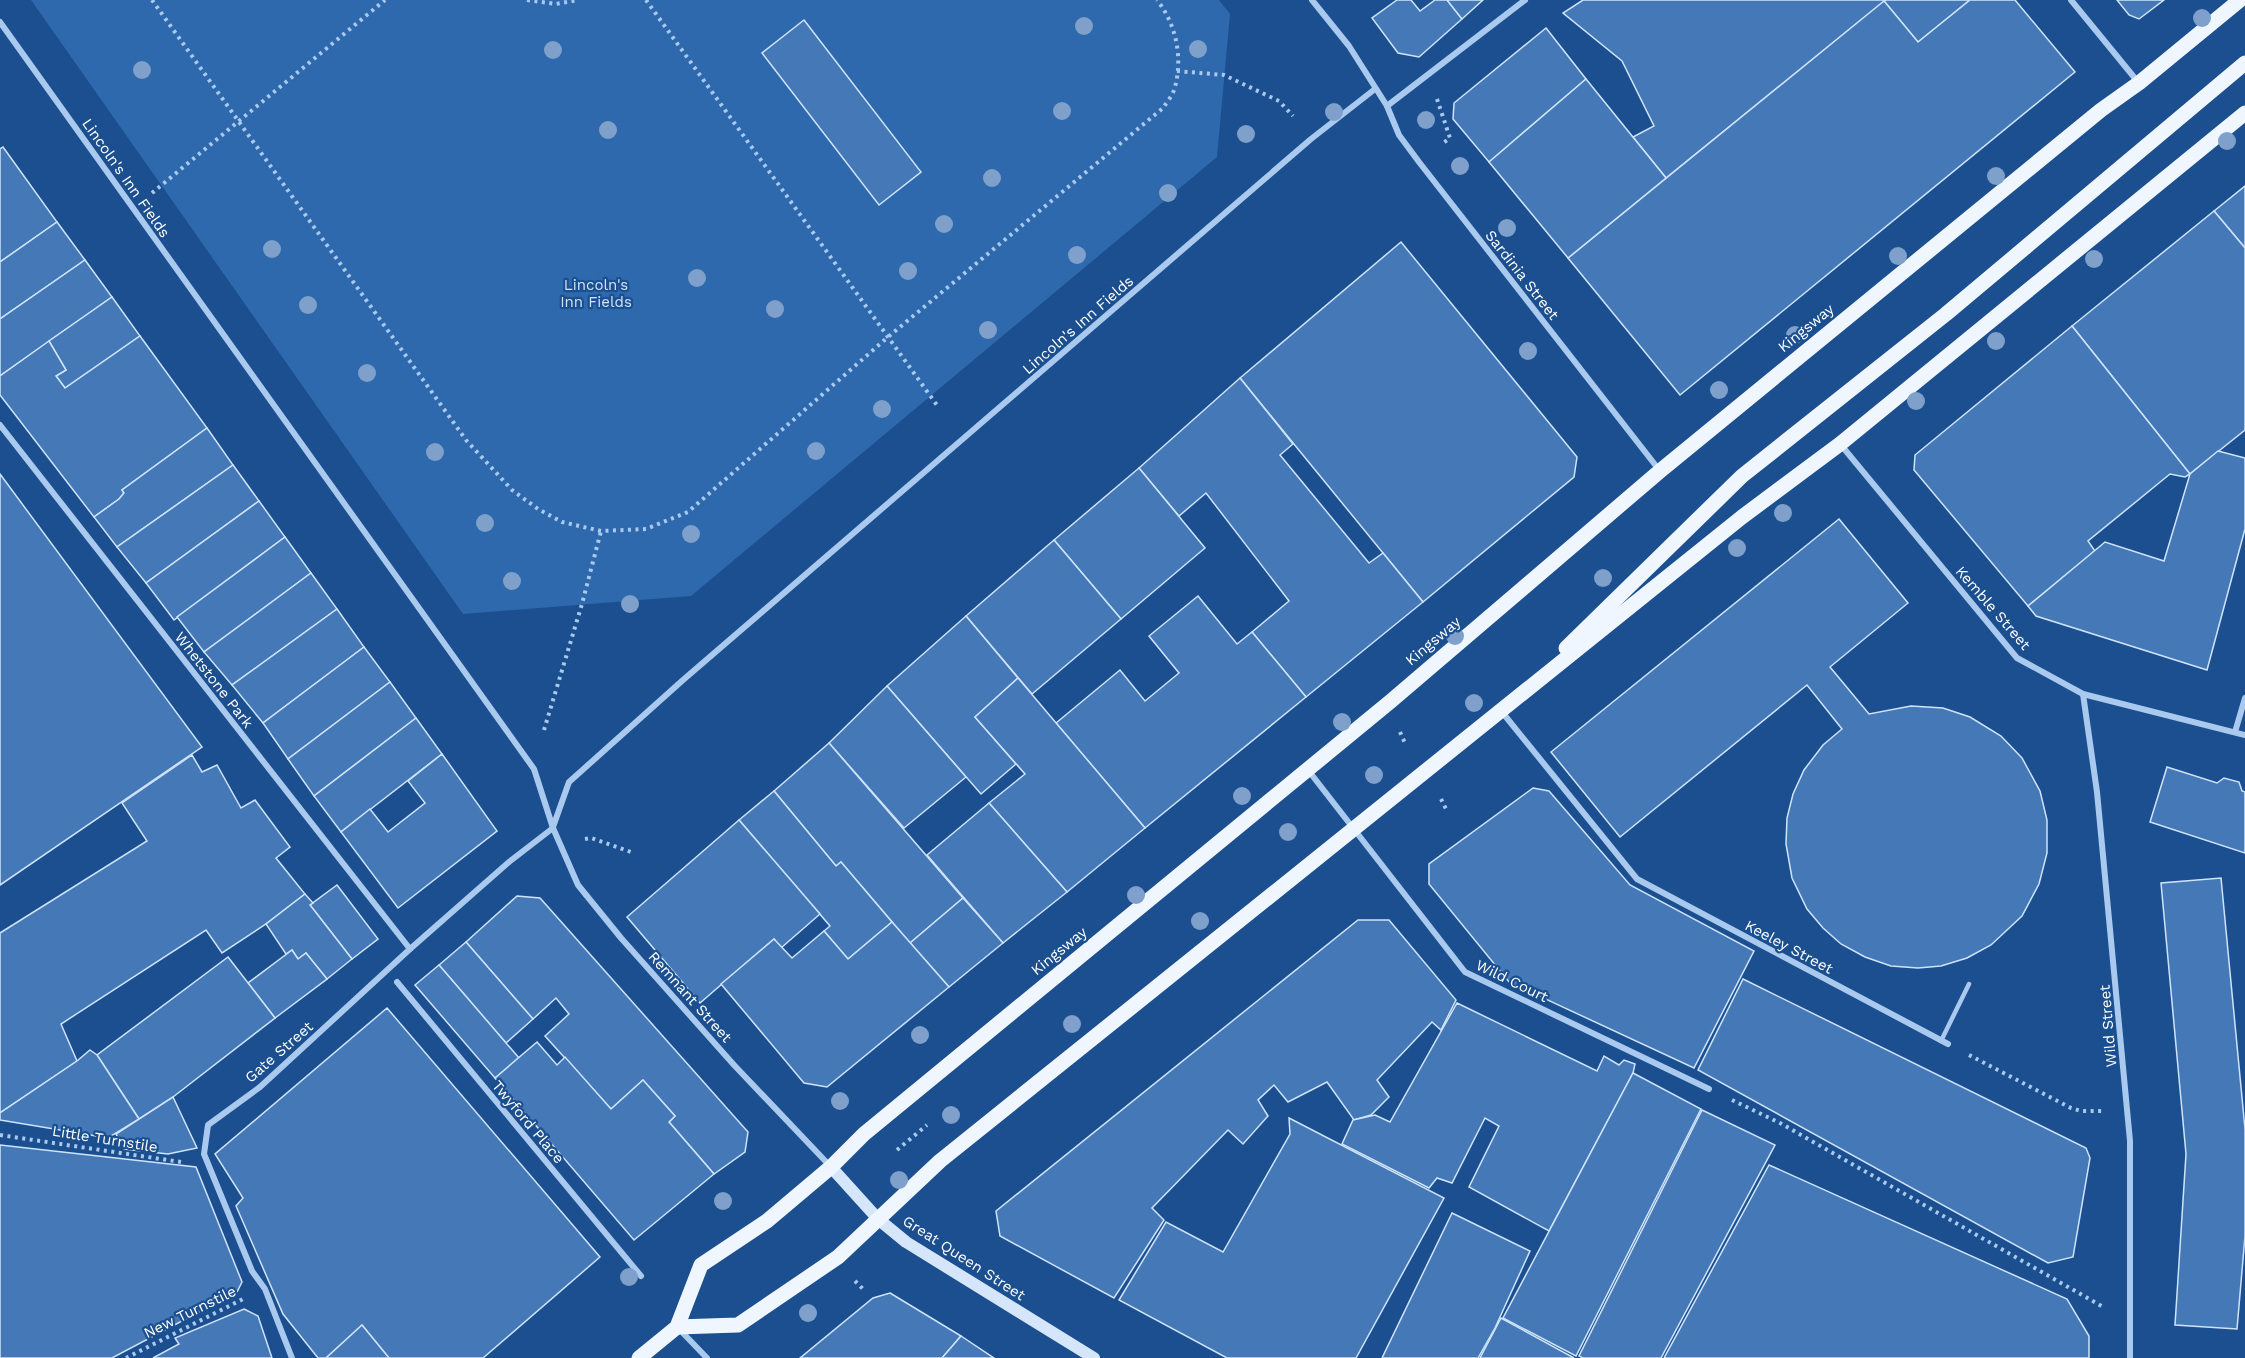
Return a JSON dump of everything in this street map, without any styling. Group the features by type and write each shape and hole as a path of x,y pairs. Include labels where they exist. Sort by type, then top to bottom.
{"main road":[{"name":"Kingsway","path":"639,1358 677,1327 701,1265 767,1221 831,1167 871,1129 1307,770 1660,471 2101,110 2139,83 2240,0"},
{"path":"1502,711 1742,476 1946,314 2245,63"},
{"path":"677,1327 738,1325 838,1257 940,1161 1742,517 1840,444 2245,113"},
{"name":"Great Queen Street","path":"831,1167 878,1220 906,1242 1094,1358"}],"street":[{"path":"1312,0 1348,46 1375,89"},
{"path":"1387,106 1525,0"},
{"path":"2071,0 2139,83"},
{"name":"Lincoln's Inn Fields","path":"0,22 534,769 553,828"},
{"name":"Sardinia Street","path":"1375,89 1387,106 1399,135 1419,162 1660,471"},
{"name":"Lincoln's Inn Fields","path":"553,828 569,782 683,680 1311,140 1375,89"},
{"name":"Whetstone Park","path":"0,425 410,950"},
{"name":"Kemble Street","path":"1840,444 2017,658 2083,694 2245,735"},
{"name":"Wild Street","path":"2083,694 2097,792 2128,1110 2130,1358"},
{"path":"2235,732 2245,698"},
{"name":"Keeley Street","path":"1502,711 1637,879 1944,1042"},
{"name":"Wild Court","path":"1307,770 1464,972 1710,1089"},
{"name":"Gate Street","path":"204,1154 208,1125 260,1087 410,950 522,851 553,828"},
{"name":"Remnant Street","path":"553,828 578,885 621,938 734,1065 831,1167"},
{"name":"Twyford Place","path":"397,982 641,1276"},
{"path":"204,1154 252,1271 265,1289 292,1358"},
{"path":"677,1327 707,1358"}],"lane":[{"path":"1944,1042 1970,984"}],"path":[{"path":"152,0 465,440 512,490 538,509 562,522 601,531 646,529 688,512 888,337 1163,108 1175,89 1178,52 1173,28 1157,0"},
{"path":"151,193 385,0"},
{"path":"527,0 556,4 578,0"},
{"path":"646,0 939,408"},
{"path":"1178,71 1224,75 1279,101 1293,116"},
{"path":"1425,77 1439,102 1450,138 1443,143"},
{"path":"544,730 582,604 601,531"},
{"path":"1399,732 1405,742"},
{"path":"1441,799 1446,809"},
{"path":"585,839 591,838 634,854"},
{"path":"1944,1042 2071,1108 2091,1112 2128,1110"},
{"path":"1710,1089 1780,1123 2102,1306"},
{"name":"Little Turnstile","path":"0,1135 181,1162 204,1154"},
{"path":"893,1144 902,1155"},
{"path":"854,1280 865,1291"},
{"name":"New Turnstile","path":"126,1358 265,1289"}],"green space":[{"name":"Lincoln's Inn Fields","path":"31,0 1219,0 1230,14 1217,157 691,596 463,614"}],"building":[{"path":"1397,0 1411,0 1420,11 1435,0 1447,0 1462,19 1419,57 1398,53 1372,18"},
{"path":"1447,0 1483,0 1462,19"},
{"path":"1583,0 1886,0 1666,178 1633,137 1654,126 1622,61 1563,13"},
{"path":"1970,0 1918,42 1884,1"},
{"path":"1970,0 2015,0 2075,72 1680,395 1568,258 1884,1 1918,42"},
{"path":"2117,0 2164,0 2139,19 2129,15"},
{"path":"804,20 921,172 879,205 762,53"},
{"path":"1546,28 1586,79 1489,162 1453,119 1454,103"},
{"path":"1586,79 1666,178 1568,258 1489,162"},
{"path":"3,147 57,222 0,262 0,149"},
{"path":"2245,186 2245,248 2214,211"},
{"path":"2214,211 2245,248 2245,430 2190,474 2072,326"},
{"path":"57,222 85,260 0,319 0,262"},
{"path":"1401,242 1577,457 1574,477 1423,602 1240,378"},
{"path":"85,260 112,297 0,376 0,319"},
{"path":"112,297 140,336 65,388 56,376 66,370 49,341"},
{"path":"2072,326 2190,474 2185,477 2170,474 2088,541 2095,551 2028,606 1914,470 1915,455"},
{"path":"140,336 207,428 122,490 124,493 119,499 94,517 0,395 0,376 49,341 66,370 56,376 65,388"},
{"path":"1240,378 1293,444 1280,455 1369,563 1383,553 1423,602 1306,697 1252,632 1289,601 1206,493 1179,516 1139,468"},
{"path":"207,428 233,465 117,547 94,517 119,499 124,493 122,490"},
{"path":"2218,451 2245,458 2245,529 2207,670 2036,616 2028,606 2105,542 2164,561 2190,474"},
{"path":"233,465 259,501 146,583 117,547"},
{"path":"1139,468 1205,548 1121,619 1054,540"},
{"path":"0,474 202,747 0,885"},
{"path":"259,501 285,537 174,620 146,583"},
{"path":"1839,519 1908,603 1830,667 1869,714 1911,706 1943,708 1970,717 2001,736 2022,758 2040,791 2047,820 2047,853 2039,884 2022,916 1991,945 1967,958 1941,966 1918,968 1891,966 1865,957 1841,944 1807,909 1792,878 1786,844 1787,818 1793,794 1804,770 1823,745 1842,729 1807,685 1620,837 1551,752"},
{"path":"285,537 311,573 204,652 177,617"},
{"path":"1054,540 1121,619 1032,694 966,616"},
{"path":"311,573 337,609 232,685 204,652"},
{"path":"1198,596 1237,644 1252,632 1306,697 1145,828 1056,723 1120,670 1145,701 1179,673 1149,636"},
{"path":"337,609 364,647 263,723 232,685"},
{"path":"966,616 1018,678 975,717 1016,764 981,794 887,686"},
{"path":"364,647 390,682 288,759 263,723"},
{"path":"1018,678 1145,828 1067,892 989,803 1025,774 975,717"},
{"path":"390,682 416,718 314,796 288,759"},
{"path":"887,686 966,777 904,828 829,743"},
{"path":"416,718 442,754 341,832 314,796"},
{"path":"829,743 963,898 910,943 841,862 836,866 774,791"},
{"path":"442,754 497,831 398,908 341,832 370,809 388,832 425,803 408,781"},
{"path":"192,755 202,772 217,765 241,808 255,800 290,847 276,858 305,894 266,924 222,953 206,930 61,1024 77,1061 0,1113 0,933 147,841 122,803"},
{"path":"2167,767 2217,783 2224,778 2239,782 2242,791 2245,792 2245,853 2150,822"},
{"path":"1533,788 1549,791 1630,885 1754,951 1694,1068 1509,982 1429,884 1429,864"},
{"path":"774,791 836,866 841,862 892,922 848,959 824,931 830,926 739,820"},
{"path":"989,803 1067,892 1003,943 927,855"},
{"path":"739,820 820,914 781,948 774,939 700,1003 627,917"},
{"path":"2221,878 2245,1129 2245,1236 2237,1329 2175,1325 2186,1154 2161,883"},
{"path":"337,885 378,939 352,959 310,905"},
{"path":"305,894 313,903 310,905 352,959 327,979 306,953 298,959 292,950 286,954 266,924"},
{"path":"517,896 540,898 748,1132 745,1152 714,1174 669,1122 675,1116 643,1080 611,1109 545,1036 569,1014 556,998 533,1019 466,942"},
{"path":"963,898 1003,943 949,987 910,943"},
{"path":"1358,920 1389,920 1456,1000 1441,1030 1432,1022 1377,1080 1389,1097 1371,1115 1354,1120 1327,1082 1288,1102 1274,1085 1258,1100 1268,1116 1243,1144 1228,1130 1152,1208 1164,1220 1114,1298 1000,1236 996,1211"},
{"path":"892,922 949,987 827,1087 804,1083 721,984 774,939 792,958 824,931 848,959"},
{"path":"466,942 533,1019 506,1043 439,965"},
{"path":"292,950 298,959 306,953 327,979 275,1018 248,983"},
{"path":"228,957 275,1018 173,1097 139,1119 97,1055"},
{"path":"439,965 519,1058 495,1078 415,985"},
{"path":"1743,979 2086,1148 2090,1158 2073,1257 2048,1263 1698,1070"},
{"path":"1457,1003 1597,1071 1604,1056 1619,1065 1624,1060 1635,1064 1633,1073 1549,1231 1469,1187 1499,1126 1485,1118 1452,1183 1437,1178 1429,1188 1342,1144 1353,1120 1375,1115 1390,1122"},
{"path":"387,1008 600,1257 483,1358 389,1358 362,1325 326,1358 318,1358 283,1314 236,1206 243,1198 215,1154"},
{"path":"537,1042 557,1065 565,1057 611,1109 643,1080 675,1116 669,1122 714,1174 634,1240 495,1078"},
{"path":"90,1050 97,1055 139,1119 108,1138 0,1120 0,1113"},
{"path":"1633,1073 1701,1109 1576,1356 1503,1318"},
{"path":"173,1097 197,1148 168,1154 124,1149 116,1134"},
{"path":"1702,1110 1775,1145 1661,1358 1583,1358 1579,1356"},
{"path":"1289,1118 1444,1198 1356,1358 1227,1358 1119,1300 1166,1222 1223,1252 1290,1134"},
{"path":"0,1145 196,1167 242,1282 237,1292 112,1358 0,1358"},
{"path":"1769,1165 2067,1299 2089,1336 2089,1358 1664,1358"},
{"path":"1452,1213 1530,1251 1495,1328 1478,1358 1382,1358"},
{"path":"890,1293 961,1336 942,1358 800,1358 873,1298"},
{"path":"244,1309 258,1316 272,1358 153,1358 179,1344 175,1338"},
{"path":"1501,1318 1574,1358 1480,1358"},
{"path":"362,1325 389,1358 326,1358"},
{"path":"961,1336 994,1358 942,1358"}]}
